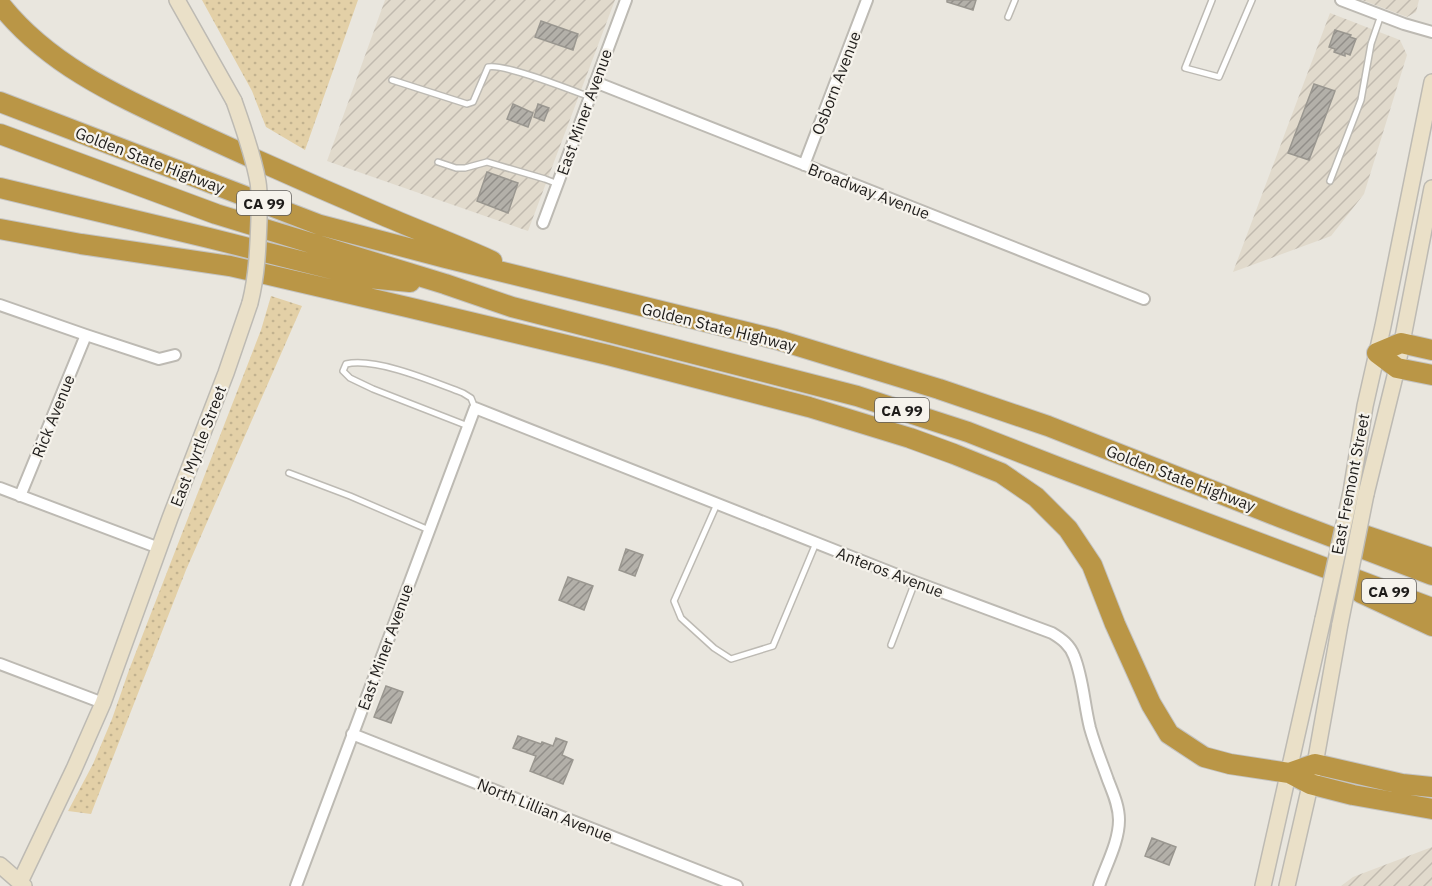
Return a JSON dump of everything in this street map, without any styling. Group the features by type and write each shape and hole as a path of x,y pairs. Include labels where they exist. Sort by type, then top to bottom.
{"highway":[{"path":"0,4 8,15 55,57 103,88 284,173 535,280"},
{"name":"Golden State Highway","path":"0,102 320,225 775,339 1048,426 1432,575"},
{"name":"Golden State Highway","path":"0,134 216,214 446,284 512,307 857,396 968,432 1063,470 1432,608"},
{"path":"0,188 368,278 446,284"},
{"path":"0,229 230,267 608,355 809,407 910,438 1001,473 1036,497 1068,529 1092,566 1151,704 1169,734 1204,757 1230,764 1289,773 1310,784 1353,795 1432,809"},
{"path":"1377,353 1401,343 1432,350"},
{"path":"1377,353 1397,368 1432,375"},
{"path":"1282,518 1321,520 1432,558"},
{"path":"1346,575 1361,593 1432,626"},
{"path":"1289,773 1315,764 1402,784 1432,787"}],"main road":[{"name":"East Myrtle Street","path":"21,885 102,703 226,373 256,280 258,183 250,149 234,101 177,0"},
{"name":"East Fremont Street","path":"1287,886 1315,764 1340,624 1359,493 1365,406 1432,82"},
{"name":"East Fremont Street","path":"1263,886 1323,619 1397,368 1432,188"},
{"path":"0,865 21,885"}],"street":[{"name":"East Miner Avenue","path":"543,223 626,0"},
{"name":"Osborn Avenue","path":"804,165 867,0"},
{"path":"1341,0 1432,32"},
{"name":"Broadway Avenue","path":"595,82 1144,299"},
{"path":"0,305 159,359 175,355"},
{"name":"Rick Avenue","path":"20,496 86,335"},
{"name":"East Miner Avenue","path":"296,886 475,408"},
{"name":"Anteros Avenue","path":"475,408 915,582 1052,633 1067,644 1077,664 1096,748 1116,801 1119,816 1116,838 1099,886"},
{"path":"0,488 159,548"},
{"path":"0,664 102,703"},
{"name":"North Lillian Avenue","path":"352,734 737,886"}],"lane":[{"path":"1008,17 1014,0"},
{"path":"1212,0 1185,68 1219,77 1252,0"},
{"path":"1330,180 1361,100 1371,44 1380,15"},
{"path":"392,80 467,104 473,102 488,67 494,65 590,97"},
{"path":"438,162 456,168 465,168 487,162 558,184"},
{"path":"468,426 373,389 350,378 343,371 346,364 356,362 392,368 463,393 471,399 475,408"},
{"path":"289,473 429,530"},
{"path":"717,504 674,601 681,618 714,648 731,658 773,646 816,543"},
{"path":"891,645 915,582"}],"shaded area":[{"path":"202,0 358,0 305,150 266,127 252,91"},
{"path":"385,0 615,0 528,231 327,161"},
{"path":"1362,0 1419,0 1416,12 1407,17"},
{"path":"1330,13 1400,40 1407,55 1364,194 1331,236 1233,272"},
{"path":"271,296 302,306 186,570 91,814 68,811 93,764 112,719 261,330"},
{"path":"1432,847 1432,886 1341,886 1353,877"}],"building":[{"path":"947,0 976,0 973,10 947,2"},
{"path":"541,21 578,34 573,50 535,37"},
{"path":"1335,30 1356,39 1350,55 1345,53 1345,56 1334,52 1335,49 1329,47"},
{"path":"1314,84 1335,91 1309,160 1288,153"},
{"path":"513,104 533,113 528,127 507,119"},
{"path":"538,104 549,108 544,121 534,117"},
{"path":"487,172 518,183 508,213 477,201"},
{"path":"626,549 643,555 635,576 619,570"},
{"path":"568,577 593,586 584,610 559,600"},
{"path":"386,686 403,692 391,723 374,717"},
{"path":"518,736 553,746 556,738 567,742 562,755 573,760 563,784 530,771 536,756 513,748"},
{"path":"1152,838 1176,847 1169,865 1145,856"}]}
